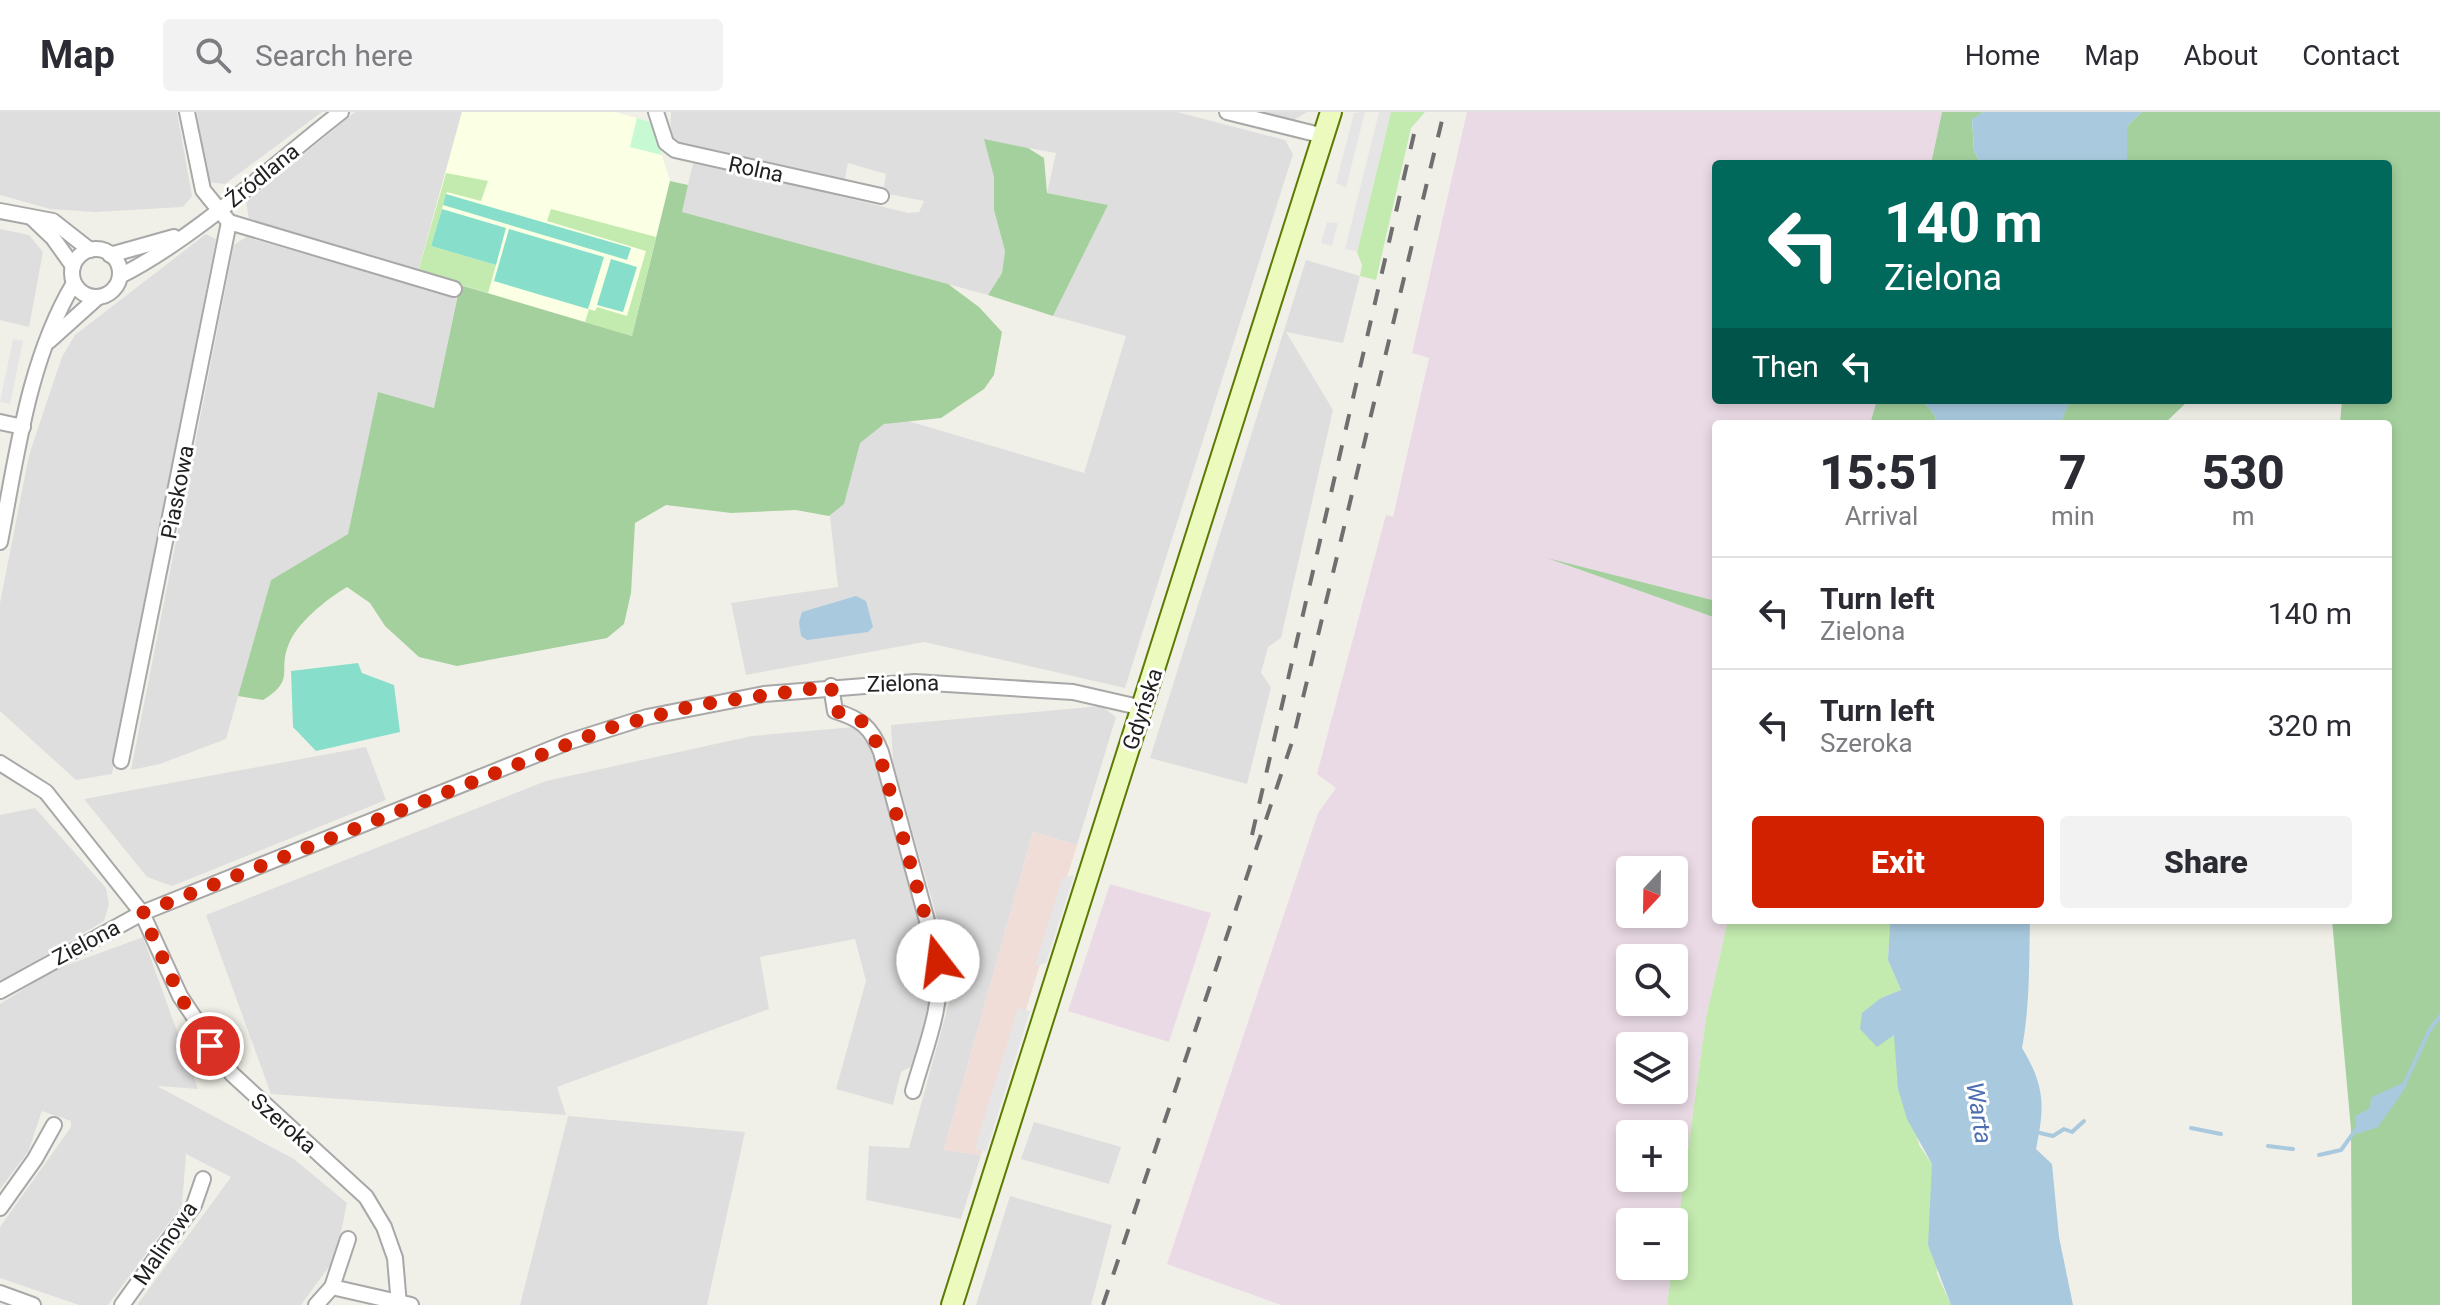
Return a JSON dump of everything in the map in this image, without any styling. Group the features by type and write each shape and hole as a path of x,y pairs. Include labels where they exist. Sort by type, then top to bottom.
{"main road":[{"name":"Gdyńska","path":"952,1305 1331,112"}],"street":[{"path":"187,112 203,190 229,222 454,289"},
{"name":"Źródlana","path":"120,276 218,210 341,112"},
{"name":"Rolna","path":"656,112 666,143 675,150 881,196"},
{"path":"1227,112 1324,136"},
{"path":"0,211 53,221 90,250 110,255 118,264 120,276 113,290 98,297 49,341"},
{"path":"0,542 36,371 49,341 54,319 74,283 73,266 53,238 32,218"},
{"name":"Piaskowa","path":"121,761 229,222"},
{"name":"Źródlana","path":"110,255 182,235"},
{"path":"73,266 90,250"},
{"path":"74,283 84,294 98,297"},
{"path":"0,422 23,427"},
{"name":"Zielona","path":"0,991 142,913 595,732 697,705 831,686 915,682 994,684 1102,696 1143,708"},
{"path":"831,686 835,711 858,718 867,725 881,752 938,961 942,985 939,1003 913,1091"},
{"name":"Szeroka","path":"0,763 46,792 142,913 180,996 232,1074 366,1197 384,1227 395,1258 403,1304"},
{"path":"0,1208 35,1159 54,1125"},
{"name":"Malinowa","path":"122,1305 194,1205 203,1179"},
{"path":"316,1305 332,1287 348,1239"},
{"path":"332,1287 403,1304"},
{"path":"0,1293 33,1305"}],"shaded area":[{"path":"0,112 177,112 192,196 183,207 95,212 50,209 0,195"},
{"path":"197,112 322,112 225,184 208,182"},
{"path":"355,112 462,112 418,272 312,243 313,238 249,219 246,202"},
{"path":"462,112 615,112 651,122 670,181 632,336 418,272"},
{"path":"671,112 1177,112 1285,140 1293,154 1125,688 924,642 746,675 731,603 838,587 829,508 854,405 1084,473 1126,336 1053,316 1108,205 1047,193 1056,153 985,140 994,177 994,210 1005,251 1002,273 988,295 681,212 694,160 908,213 919,212 924,201 883,193 886,174 848,163 844,184 670,144"},
{"path":"1247,112 1307,112 1291,122"},
{"path":"1365,112 1346,188 1336,183 1354,113"},
{"path":"1379,112 1391,112 1357,252 1345,249"},
{"path":"1467,112 1942,112 1932,160 1712,160 1712,404 1876,404 1871,420 1712,420 1712,600 1558,562 1712,617 1712,924 1727,924 1706,1018 1688,1152 1688,1120 1616,1120 1616,1192 1683,1192 1680,1208 1616,1208 1616,1280 1671,1280 1667,1305 1281,1305 1167,1264 1318,813 1336,788 1317,774 1386,515 1393,517 1429,358 1412,353"},
{"path":"1327,222 1338,223 1332,246 1321,243"},
{"path":"0,229 29,235 43,252 29,327 0,320"},
{"path":"206,234 216,239 112,774 76,780 0,711 0,603 29,455 62,357 75,335"},
{"path":"246,237 457,298 434,408 378,393 348,534 271,580 226,739 160,764 131,770 234,245"},
{"path":"1306,260 1360,276 1343,343 1286,332 1333,410 1281,638 1268,647 1261,673 1271,687 1247,784 1150,758"},
{"path":"13,339 23,341 10,404 0,402"},
{"path":"1101,706 1116,717 1077,845 1033,832 944,1150 981,1155 961,1219 866,1200 869,1146 909,1148 955,981 893,763 891,725"},
{"path":"854,727 872,750 936,981 912,1066 901,1072 893,1105 836,1089 866,981 855,939 760,957 769,1009 557,1087 566,1115 271,1094 206,915 546,781 752,736"},
{"path":"366,747 386,800 172,886 147,877 84,799"},
{"path":"35,808 106,888 109,904 104,921 0,982 0,815"},
{"path":"1033,832 1077,845 981,1155 944,1150"},
{"path":"1074,875 1046,963 1035,966 1062,878"},
{"path":"1110,884 1211,913 1169,1042 1068,1011"},
{"path":"143,937 198,1089 157,1086 294,1159 347,1203 336,1257 301,1305 137,1305 231,1177 186,1154 182,1205 108,1305 79,1305 0,1278 0,1227 71,1127 71,1121 42,1111 28,1152 0,1189 0,1004 54,970"},
{"path":"1018,1008 1030,1011 986,1152 975,1148"},
{"path":"568,1116 745,1132 707,1305 520,1305"},
{"path":"1034,1122 1121,1147 1109,1184 1021,1159"},
{"path":"1010,1196 1112,1225 1091,1305 976,1305"}],"green space":[{"path":"1391,112 1425,112 1411,128 1376,280 1360,276 1362,265 1357,252"},
{"path":"1942,112 1983,112 1972,120 1974,151 1979,160 1932,160"},
{"path":"2142,112 2440,112 2440,1305 2352,1305 2351,1129 2332,924 2392,924 2392,420 2340,420 2342,404 2392,404 2392,160 2127,160 2127,126"},
{"path":"637,118 651,122 662,155 630,147"},
{"path":"984,139 1028,148 1044,158 1047,193 1108,205 1053,316 988,295 1002,273 1005,251 994,210 994,177"},
{"path":"446,173 488,181 481,201 447,192 431,246 496,265 488,293 418,272"},
{"path":"670,181 688,185 682,212 948,284 979,307 1002,332 994,375 984,389 941,418 884,424 860,443 844,504 829,516 796,510 731,513 666,505 635,523 631,593 624,624 607,638 457,666 419,657 385,626 370,603 347,587 305,620 292,637 285,655 283,681 273,693 263,700 238,696 271,580 348,534 378,392 434,408 460,285 632,336"},
{"path":"446,194 631,248 627,260 443,205"},
{"path":"442,209 506,228 496,265 431,246"},
{"path":"551,209 656,237 632,336 585,322 589,309 595,311 597,307 627,316 646,251 547,221"},
{"path":"509,229 604,257 588,309 494,281"},
{"path":"611,259 637,267 623,312 597,305"},
{"path":"1876,404 1925,404 1936,417 1936,420 1871,420"},
{"path":"2068,404 2185,404 2168,420 2062,420"},
{"path":"1547,558 1712,600 1712,617"},
{"path":"358,663 362,673 394,685 400,732 316,751 293,727 291,671"},
{"path":"1727,924 1890,924 1888,960 1901,990 1881,998 1894,1034 1919,1145 1932,1164 1937,1274 1951,1305 1667,1305 1670,1280 1688,1280 1688,1208 1680,1208 1682,1192 1688,1192 1688,1150 1706,1018"}],"water":[{"path":"1983,112 2142,112 2127,126 2127,160 1979,160 1974,151 1972,119"},
{"path":"1925,404 2069,404 2062,420 1936,420"},
{"path":"856,596 866,601 873,627 868,632 807,640 801,636 799,622 802,612"},
{"name":"Warta","path":"1890,924 2030,924 2028,1000 2022,1048 2039,1085 2042,1108 2036,1149 2052,1164 2059,1237 2073,1305 1951,1305 1928,1245 1932,1164 1907,1119 1898,1089 1894,1035 1877,1047 1860,1029 1862,1013 1881,998 1901,990 1888,960"},
{"path":"2407,1081 2378,1127 2357,1134 2355,1116 2369,1109 2372,1097"}],"waterway":[{"path":"2404,1085 2429,1031 2440,1016"},
{"path":"2040,1133 2053,1136 2064,1129 2072,1132 2084,1121"},
{"path":"2191,1128 2221,1134"},
{"path":"2319,1155 2341,1150 2357,1128"},
{"path":"2268,1146 2293,1149"}],"railway":[{"path":"1103,1305 1293,739 1444,112"},
{"path":"1252,835 1414,134"}],"route":[{"path":"210,1046 180,996 142,913 609,728 697,705 831,686 835,711 858,718 867,725 881,752 938,961"}]}
